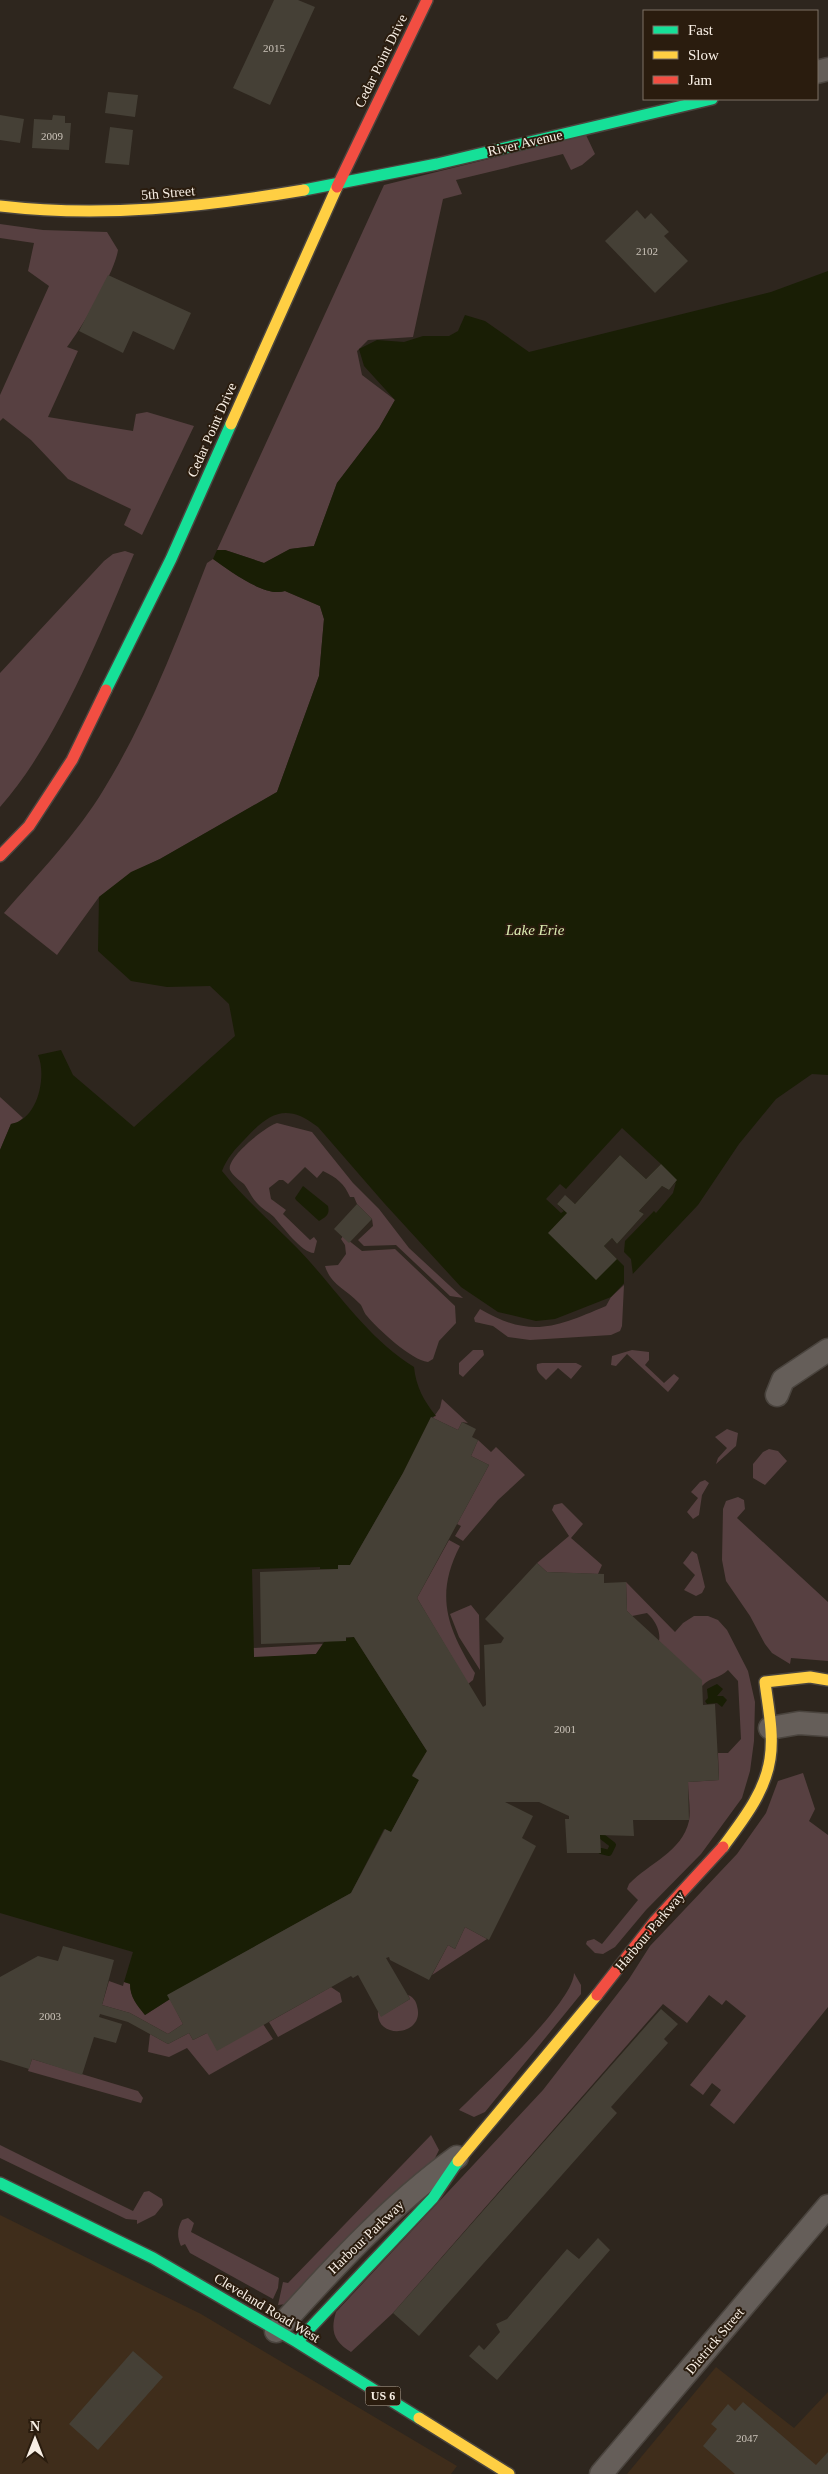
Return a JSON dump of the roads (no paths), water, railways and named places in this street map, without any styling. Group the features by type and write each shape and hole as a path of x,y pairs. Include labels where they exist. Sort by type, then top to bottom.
{"street":[{"name":"Cedar Point Drive","path":"0,856 29,826 72,760 171,559 338,185 426,0"},
{"name":"River Avenue","path":"338,185 426,167 708,100"},
{"name":"5th Street","path":"0,206 112,213 202,206 338,185"},
{"path":"777,1395 783,1380 828,1350"},
{"name":"Harbour Parkway","path":"297,2342 434,2198 464,2152 564,2036 656,1921 716,1856 755,1802 770,1760 770,1728 766,1682 810,1677 828,1680"},
{"path":"770,1728 799,1724 828,1725"},
{"name":"Harbour Parkway","path":"276,2331 329,2272 420,2184 464,2152"},
{"name":"Cleveland Road West","path":"0,2183 153,2258 297,2342 509,2474"},
{"name":"Dietrick Street","path":"600,2474 828,2206"}],"water":[{"name":"Lake Erie","path":"828,271 828,1075 812,1074 776,1099 739,1144 698,1205 611,1297 555,1319 536,1321 498,1312 461,1287 318,1127 307,1119 287,1113 270,1117 238,1146 226,1162 222,1171 231,1182 313,1265 367,1328 397,1355 414,1367 421,1393 436,1416 431,1417 403,1473 350,1565 338,1565 338,1569 320,1569 320,1567 252,1569 254,1657 316,1654 324,1642 354,1637 427,1751 412,1775 419,1780 391,1832 384,1829 351,1893 168,1995 170,1999 145,2015 133,1997 130,1984 124,1982 133,1952 0,1913 0,1150 11,1124 20,1121 28,1114 38,1096 41,1085 41,1064 38,1055 61,1050 73,1075 134,1127 235,1036 229,1004 210,986 167,987 131,981 98,951 99,897 131,872 160,859 277,792 319,676 324,619 320,606 285,591 277,592 258,587 213,559 217,550 225,550 264,563 290,549 314,546 337,483 379,428 395,400 364,366 359,349 377,340 404,342 423,336 449,336 458,331 465,315 485,321 529,352 771,292"},
{"path":"303,1186 328,1206 327,1215 319,1221 295,1198"},
{"path":"717,1684 723,1689 717,1696 723,1696 727,1700 722,1707 717,1703 707,1704 705,1701 708,1698 707,1689"}],"waterway":[{"path":"600,1835 613,1845 609,1853 601,1851"}]}
